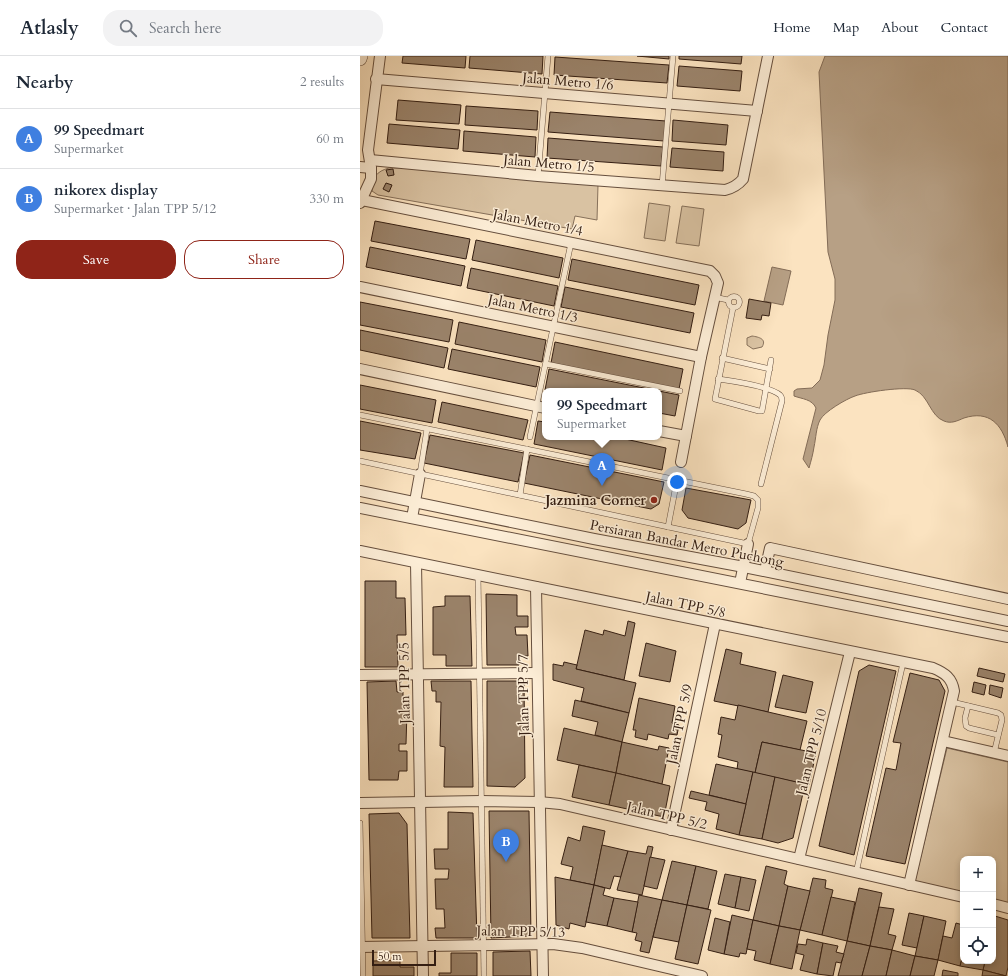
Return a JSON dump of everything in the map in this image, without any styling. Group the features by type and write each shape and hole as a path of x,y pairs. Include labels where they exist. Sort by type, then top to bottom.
{"street":[{"path":"361,201 364,187 371,169 368,150 380,56"},
{"path":"757,111 768,56"},
{"name":"Jalan Metro 1/6","path":"376,79 757,111"},
{"name":"Jalan Metro 1/5","path":"360,167 371,169 538,176 725,190 738,184 744,179 757,111"},
{"name":"Jalan Metro 1/4","path":"361,201 710,271 715,276 718,284 714,297"},
{"name":"Jalan Metro 1/3","path":"360,287 701,357"},
{"path":"681,462 714,297"},
{"path":"360,369 541,407"},
{"path":"662,432 686,436"},
{"path":"412,518 420,474"},
{"name":"Persiaran Bandar Metro Puchong","path":"360,491 602,541 765,571 1008,621"},
{"name":"Persiaran Bandar Metro Puchong","path":"360,508 740,583 1008,638"},
{"path":"740,583 748,544"},
{"path":"765,571 770,548 1008,599"},
{"name":"Jalan TPP 5/8","path":"360,551 933,668 941,671 952,682 954,691 909,885"},
{"name":"Jalan TPP 5/5","path":"416,563 423,976"},
{"name":"Jalan TPP 5/7","path":"536,587 536,673 543,976"},
{"name":"Jalan TPP 5/9","path":"671,830 715,624"},
{"name":"Jalan TPP 5/10","path":"799,859 850,652"},
{"path":"360,675 536,673"},
{"path":"943,741 1008,756"},
{"name":"Jalan TPP 5/2","path":"360,803 539,802 570,806 960,896"},
{"path":"996,905 1008,908"},
{"name":"Jalan TPP 5/13","path":"361,947 542,943 582,948 702,976"}],"lane":[{"path":"538,176 548,56"},
{"path":"662,186 673,56"},
{"path":"543,388 546,364 571,243"},
{"path":"728,300 733,296 738,299 738,306 733,308"},
{"path":"714,297 728,300"},
{"path":"728,300 728,305 733,308"},
{"path":"733,308 718,378 715,400 762,411 764,408 771,360"},
{"path":"722,358 770,369"},
{"path":"546,364 680,391"},
{"path":"718,378 767,389 780,394 782,397 761,484"},
{"path":"530,437 541,407"},
{"path":"360,415 754,496 758,500 758,508 748,544 360,461"},
{"path":"420,474 427,429"},
{"path":"520,495 527,449"},
{"path":"668,527 677,480"},
{"path":"478,575 484,976"},
{"path":"856,873 903,662"},
{"path":"952,702 1001,715 1002,720 994,753"},
{"path":"968,706 965,718 966,726 998,735"},
{"path":"360,822 361,947 363,976"}],"shaded area":[{"path":"825,56 1008,56 1008,447 1002,432 993,421 981,416 973,416 954,422 947,422 936,415 920,393 910,389 895,389 860,394 846,400 830,410 820,420 809,468 803,459 816,408 809,401 794,396 794,391 797,389 812,388 820,380 835,300 835,279 828,252 819,72"},
{"path":"389,168 598,185 597,220 575,216 572,229 378,195 372,191 374,179 378,173"},
{"path":"649,203 670,206 665,241 644,238"},
{"path":"682,206 704,209 699,246 676,243"},
{"path":"772,267 791,271 783,305 764,301"},
{"path":"752,336 763,340 764,342 762,347 753,349 747,345 747,338"},
{"path":"947,748 1008,762 1008,903 996,900 996,856 960,856 960,891 915,881"}],"building":[{"path":"403,56 466,56 465,68 402,63"},
{"path":"470,56 543,56 542,74 469,68"},
{"path":"637,56 669,56 669,59"},
{"path":"679,56 742,56 741,64 679,59"},
{"path":"555,57 669,65 667,83 554,75"},
{"path":"679,66 742,71 740,91 677,86"},
{"path":"398,100 461,105 459,124 396,120"},
{"path":"466,106 538,111 537,130 465,125"},
{"path":"550,112 666,121 664,141 548,132"},
{"path":"673,120 728,125 726,145 672,141"},
{"path":"389,124 460,130 458,149 387,143"},
{"path":"464,131 536,137 535,157 463,151"},
{"path":"548,138 663,147 661,166 547,158"},
{"path":"672,148 724,152 723,171 670,167"},
{"path":"393,169 394,175 388,176 386,170"},
{"path":"386,183 392,185 389,192 383,189"},
{"path":"375,221 470,239 466,259 371,241"},
{"path":"476,240 563,258 559,278 472,260"},
{"path":"370,247 465,266 461,286 366,267"},
{"path":"572,259 699,285 695,305 568,280"},
{"path":"471,268 558,286 554,306 467,288"},
{"path":"565,287 694,313 690,333 561,307"},
{"path":"749,299 771,303 769,316 762,315 761,320 746,318"},
{"path":"360,302 453,320 449,342 360,325"},
{"path":"459,322 546,340 542,362 455,344"},
{"path":"360,330 448,348 444,368 360,350"},
{"path":"555,342 683,369 679,389 551,363"},
{"path":"452,349 540,367 536,387 448,369"},
{"path":"549,369 644,388 545,388"},
{"path":"360,385 436,400 432,423 360,409"},
{"path":"662,392 679,395 675,416 662,414"},
{"path":"442,402 528,420 523,440 438,422"},
{"path":"360,421 421,433 415,459 360,450"},
{"path":"538,421 542,422 542,440 630,440 666,448 662,470 534,444"},
{"path":"430,435 524,453 518,482 424,463"},
{"path":"530,455 664,482 659,504 651,509 524,483"},
{"path":"686,488 751,500 746,523 738,529 688,518 682,510"},
{"path":"365,581 396,581 396,598 405,598 406,635 397,635 398,667 365,667"},
{"path":"486,594 517,595 517,616 528,616 528,627 515,627 516,635 527,635 528,656 520,656 519,665 487,665"},
{"path":"445,596 470,596 472,666 446,666 446,655 433,655 433,607 445,606"},
{"path":"628,621 635,623 624,680 576,669 585,630 603,635 604,630 625,636"},
{"path":"646,643 676,651 670,682 639,676"},
{"path":"726,649 742,653 740,664 776,672 768,712 714,701"},
{"path":"564,662 577,665 576,669 636,683 629,713 581,701 584,688 553,680 553,664 563,666"},
{"path":"869,665 896,671 854,855 819,846 859,671"},
{"path":"979,668 1005,674 1003,682 977,676"},
{"path":"910,673 939,680 945,691 905,864 866,856 886,768 896,770 901,743 893,742"},
{"path":"783,675 813,682 806,713 775,707"},
{"path":"396,681 397,692 403,692 403,711 407,711 406,744 399,744 399,751 407,751 407,771 399,771 398,780 369,780 367,682"},
{"path":"431,681 471,681 473,787 444,787 445,747 440,746 441,702 436,702 436,691 432,691"},
{"path":"487,681 524,681 525,778 515,787 487,786"},
{"path":"974,682 986,685 984,695 972,692"},
{"path":"990,685 1003,688 1001,698 989,694"},
{"path":"639,698 675,706 672,723 679,725 677,735 669,734 668,739 648,734 647,740 635,737 636,730 633,730"},
{"path":"575,700 629,713 622,742 595,735 598,722 572,716"},
{"path":"738,705 807,721 800,750 762,742 755,773 737,769 738,762 718,757 722,735 718,734 721,717 735,720"},
{"path":"564,728 622,742 616,773 557,760"},
{"path":"622,742 658,750 659,746 669,748 662,784 616,773"},
{"path":"762,742 816,753 809,785 755,773"},
{"path":"716,764 753,772 746,804 709,795"},
{"path":"579,765 616,773 609,805 572,797"},
{"path":"753,772 775,777 762,839 739,835"},
{"path":"616,773 670,786 664,817 609,805"},
{"path":"775,777 805,784 793,838 778,843 762,839"},
{"path":"691,791 746,804 739,835 716,829 719,814 705,810 707,802 689,798"},
{"path":"489,811 529,811 531,936 491,938"},
{"path":"448,812 473,813 477,938 436,938 435,928 445,928 444,909 436,909 435,879 448,879 449,869 435,869 434,849 448,849"},
{"path":"399,813 407,824 410,938 372,938 369,814"},
{"path":"583,826 605,831 594,885 570,880 573,867 561,864 568,837 580,841"},
{"path":"602,845 628,851 621,877 614,876 610,889 594,885"},
{"path":"648,846 653,847 642,895 617,890 628,851 646,854"},
{"path":"650,857 665,860 657,889 644,886"},
{"path":"672,861 696,866 687,905 662,900"},
{"path":"696,866 717,871 708,909 687,905"},
{"path":"766,866 787,871 784,884 788,886 779,926 753,920"},
{"path":"725,874 741,877 735,908 718,904"},
{"path":"555,877 594,885 585,927 570,923 569,929 556,925"},
{"path":"741,877 756,880 749,911 735,908"},
{"path":"813,878 826,880 825,888 833,890 822,935 800,930"},
{"path":"594,885 605,888 603,895 614,898 607,926 586,922"},
{"path":"788,886 810,891 800,930 779,926"},
{"path":"859,888 882,893 870,946 847,941"},
{"path":"639,895 662,900 649,953 640,951 642,942 635,940 637,933 632,932"},
{"path":"831,897 855,902 847,941 822,935"},
{"path":"614,898 638,902 632,932 607,926"},
{"path":"662,900 687,905 679,942 653,937"},
{"path":"687,905 711,910 698,964 675,959"},
{"path":"879,907 894,909 888,934 896,936 892,950 870,946"},
{"path":"909,913 924,916 917,948 902,945"},
{"path":"732,915 753,920 746,954 740,953 739,957 724,954"},
{"path":"924,916 946,921 938,960 915,956"},
{"path":"996,916 1008,920 1008,967 1006,976 983,970 984,964 996,964"},
{"path":"715,918 730,922 724,954 708,950"},
{"path":"753,920 779,926 770,964 754,960 756,951 747,949"},
{"path":"956,923 960,924 960,966 938,960 943,936 952,938"},
{"path":"779,926 800,930 792,969 770,964"},
{"path":"807,939 823,943 817,974 800,970 804,955 796,953 798,944 806,945"},
{"path":"847,941 870,946 862,976 838,976"},
{"path":"823,943 838,946 836,952 844,954 841,963 836,962 833,976 817,974"},
{"path":"870,946 892,950 886,976 862,976"},
{"path":"892,950 915,956 910,976 886,976"},
{"path":"530,951 531,976 493,976 493,952"},
{"path":"451,953 477,953 477,976 439,976 439,973 451,973"},
{"path":"915,956 938,960 934,976 910,976"},
{"path":"400,960 400,967 414,967 414,976 373,976 373,961"},
{"path":"961,964 984,964 983,970 960,966"},
{"path":"943,970 958,973 958,976 942,976"},
{"path":"983,970 1006,976 982,976"}],"place":[{"name":"99 Speedmart","path":"602,486"},
{"name":"Jazmina Corner","path":"654,500"},
{"name":"nikorex display","path":"506,862"}]}
